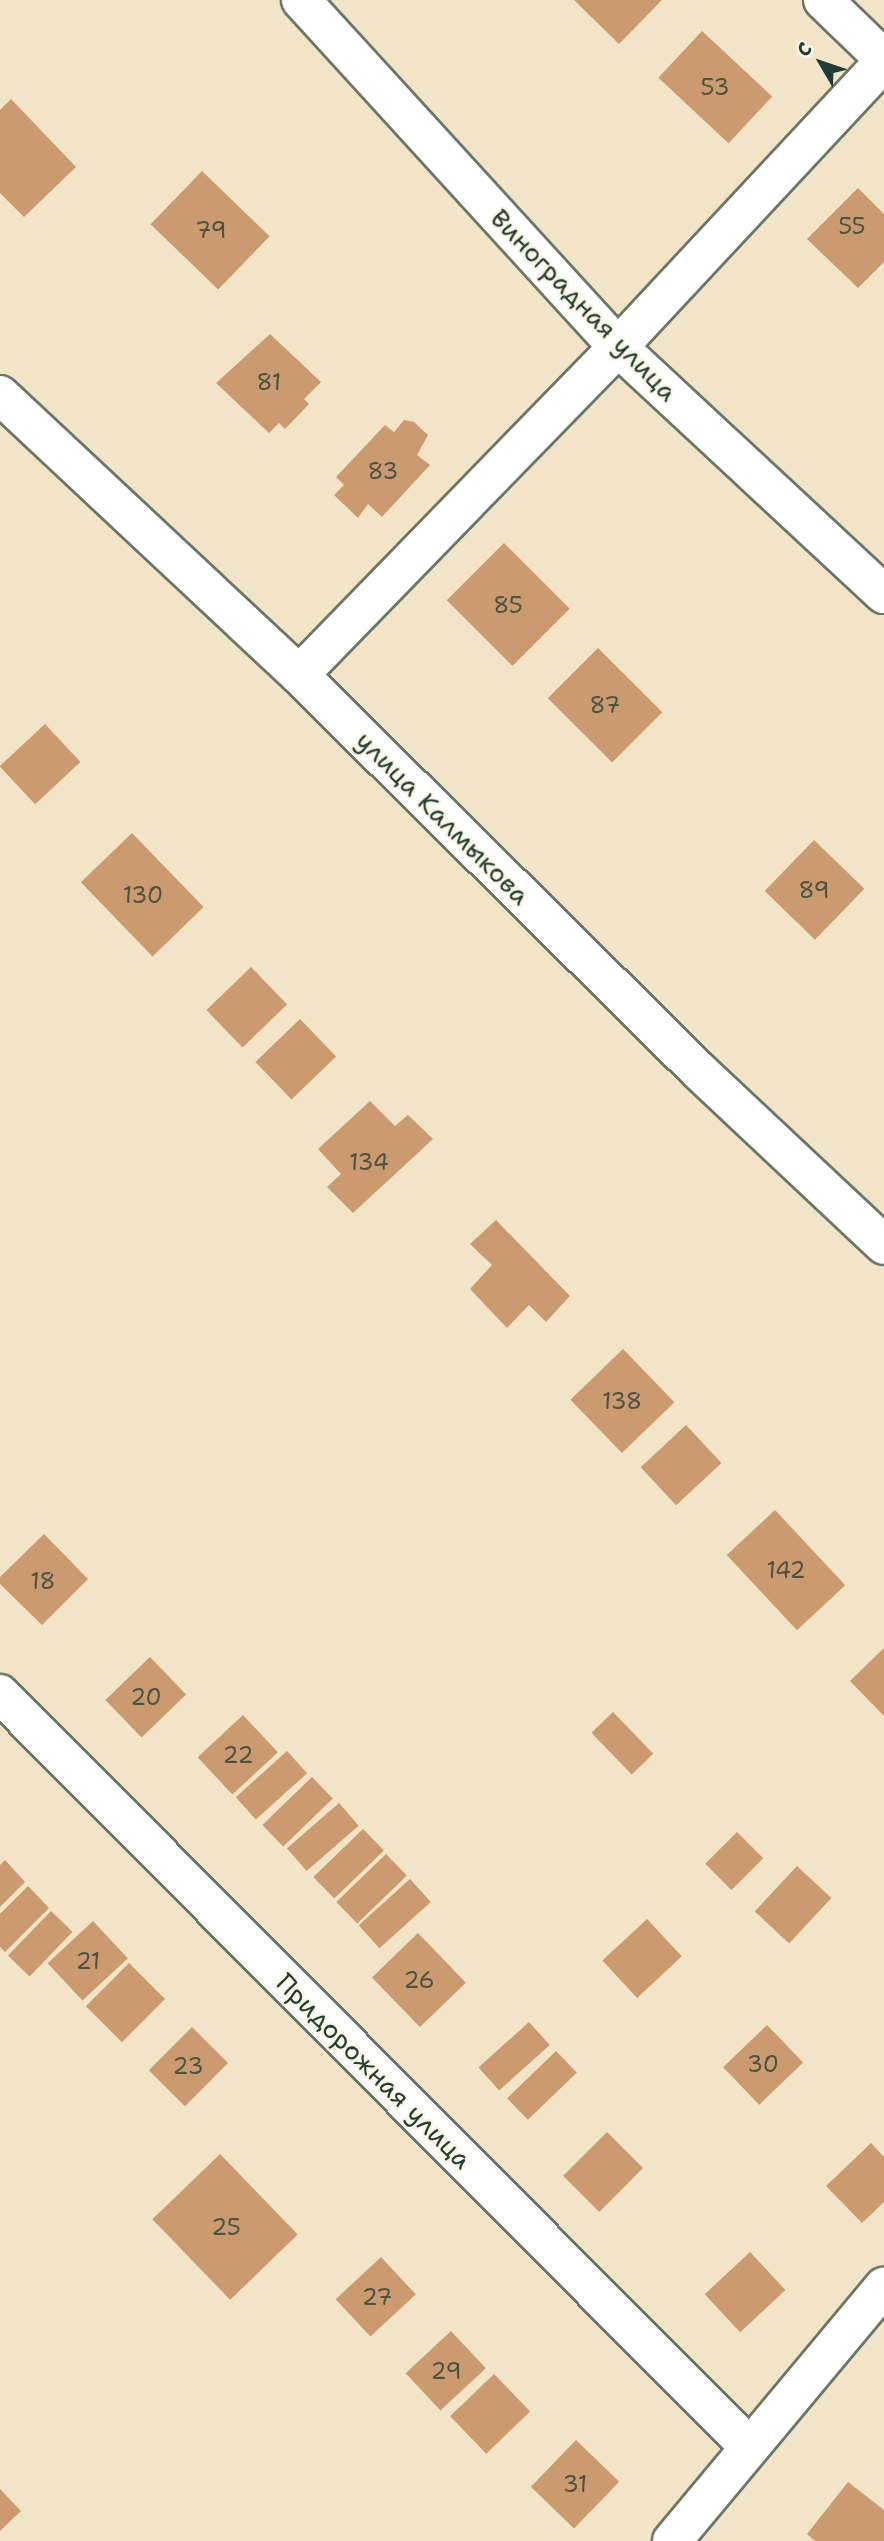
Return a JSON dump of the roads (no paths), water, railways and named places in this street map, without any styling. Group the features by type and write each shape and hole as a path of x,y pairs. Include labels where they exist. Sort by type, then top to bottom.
{"street":[{"name":"Виноградная улица","path":"301,0 618,347 884,594"},
{"path":"299,675 618,347 884,60 823,0"},
{"name":"улица Калмыкова","path":"0,395 299,675 699,1071 884,1245"},
{"name":"Придорожная улица","path":"0,1694 749,2447"},
{"path":"672,2541 749,2447 879,2301"}]}
